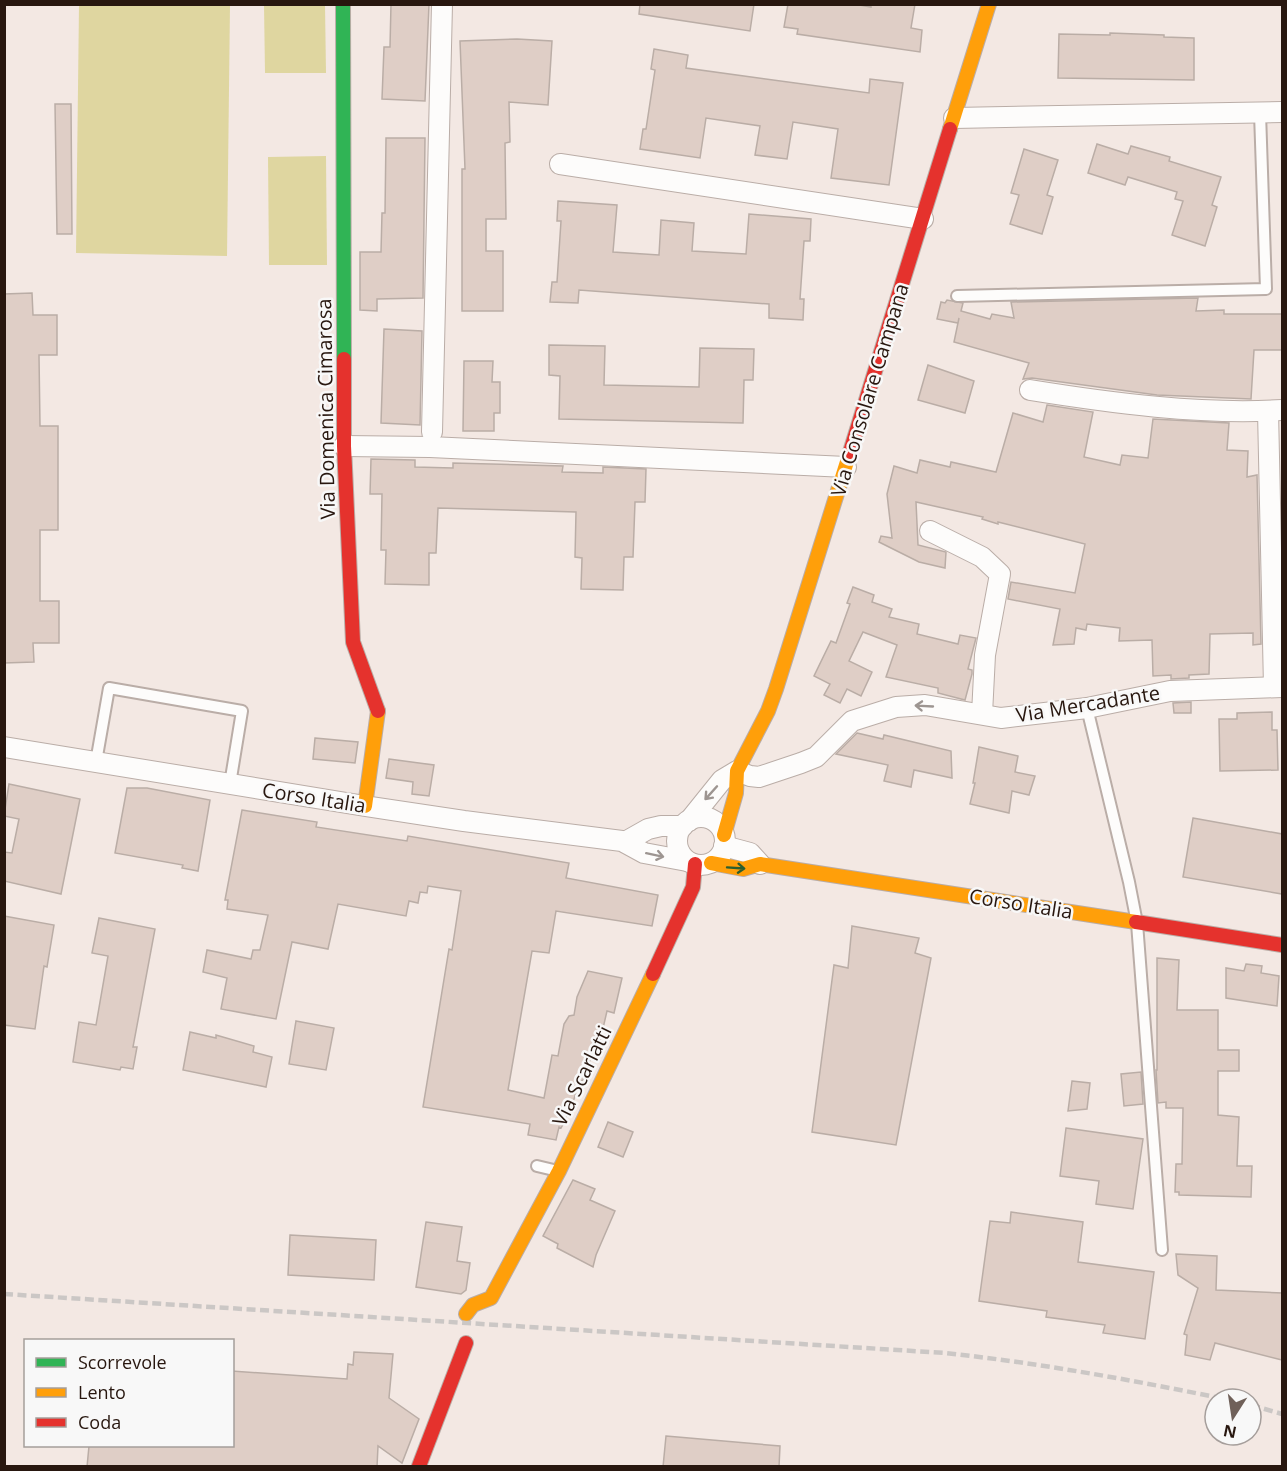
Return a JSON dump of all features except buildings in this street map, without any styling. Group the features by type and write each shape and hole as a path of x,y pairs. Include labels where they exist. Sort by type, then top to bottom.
{"street":[{"name":"Via Domenica Cimarosa","path":"343,4 344,446 353,642 379,713 365,806"},
{"path":"432,432 442,4"},
{"name":"Via Consolare Campana","path":"724,841 736,793 737,771 772,700 989,4"},
{"path":"954,117 1282,112"},
{"path":"560,164 923,219"},
{"path":"1030,390 1101,401 1223,411 1275,410 1278,687"},
{"path":"344,446 430,447 846,467"},
{"path":"930,531 982,557 1000,574 985,655 982,714"},
{"name":"Via Mercadante","path":"737,771 759,777 801,764 816,757 852,721 896,707 925,705 1001,718 1087,708 1170,691 1278,687"},
{"name":"Corso Italia","path":"4,747 365,806 625,842 644,852 698,863 744,869 760,864 1282,945"},
{"name":"Via Consolare Campana","path":"686,823 722,780 737,771"},
{"path":"625,842 648,828 686,823 703,818 717,823 724,841 717,859 698,863 678,848 679,832 686,823"},
{"name":"Corso Italia","path":"724,841 750,853 760,864"},
{"name":"Via Scarlatti","path":"466,1314 473,1305 491,1298 559,1171 693,887 698,863"},
{"path":"419,1467 466,1343"}],"lane":[{"path":"957,296 1266,289 1260,112"},
{"path":"96,762 108,688 242,711 230,784"},
{"path":"1087,708 1137,923 1162,1250"},
{"path":"537,1166 559,1171"}],"shaded area":[{"path":"79,5 230,5 227,256 76,253"},
{"path":"264,5 325,5 326,73 265,73"},
{"path":"326,156 327,265 269,265 268,157"}],"railway":[{"path":"4,1294 945,1353 1085,1373 1203,1395"},
{"path":"1263,1408 1282,1414"}],"traffic: fast":[{"path":"343,4 344,359"}],"traffic: slow":[{"path":"950,129 989,4"},
{"path":"724,835 736,793 737,771 768,711 776,689 850,452"},
{"path":"365,806 378,711"},
{"path":"711,863 743,869 760,864 1136,922"},
{"path":"466,1314 473,1305 491,1298 559,1171 653,974"}],"traffic: jam":[{"path":"850,452 950,129"},
{"path":"344,359 344,446 353,642 378,711"},
{"path":"653,974 693,887 695,864"},
{"path":"1136,922 1282,945"},
{"path":"419,1466 466,1343"}]}
